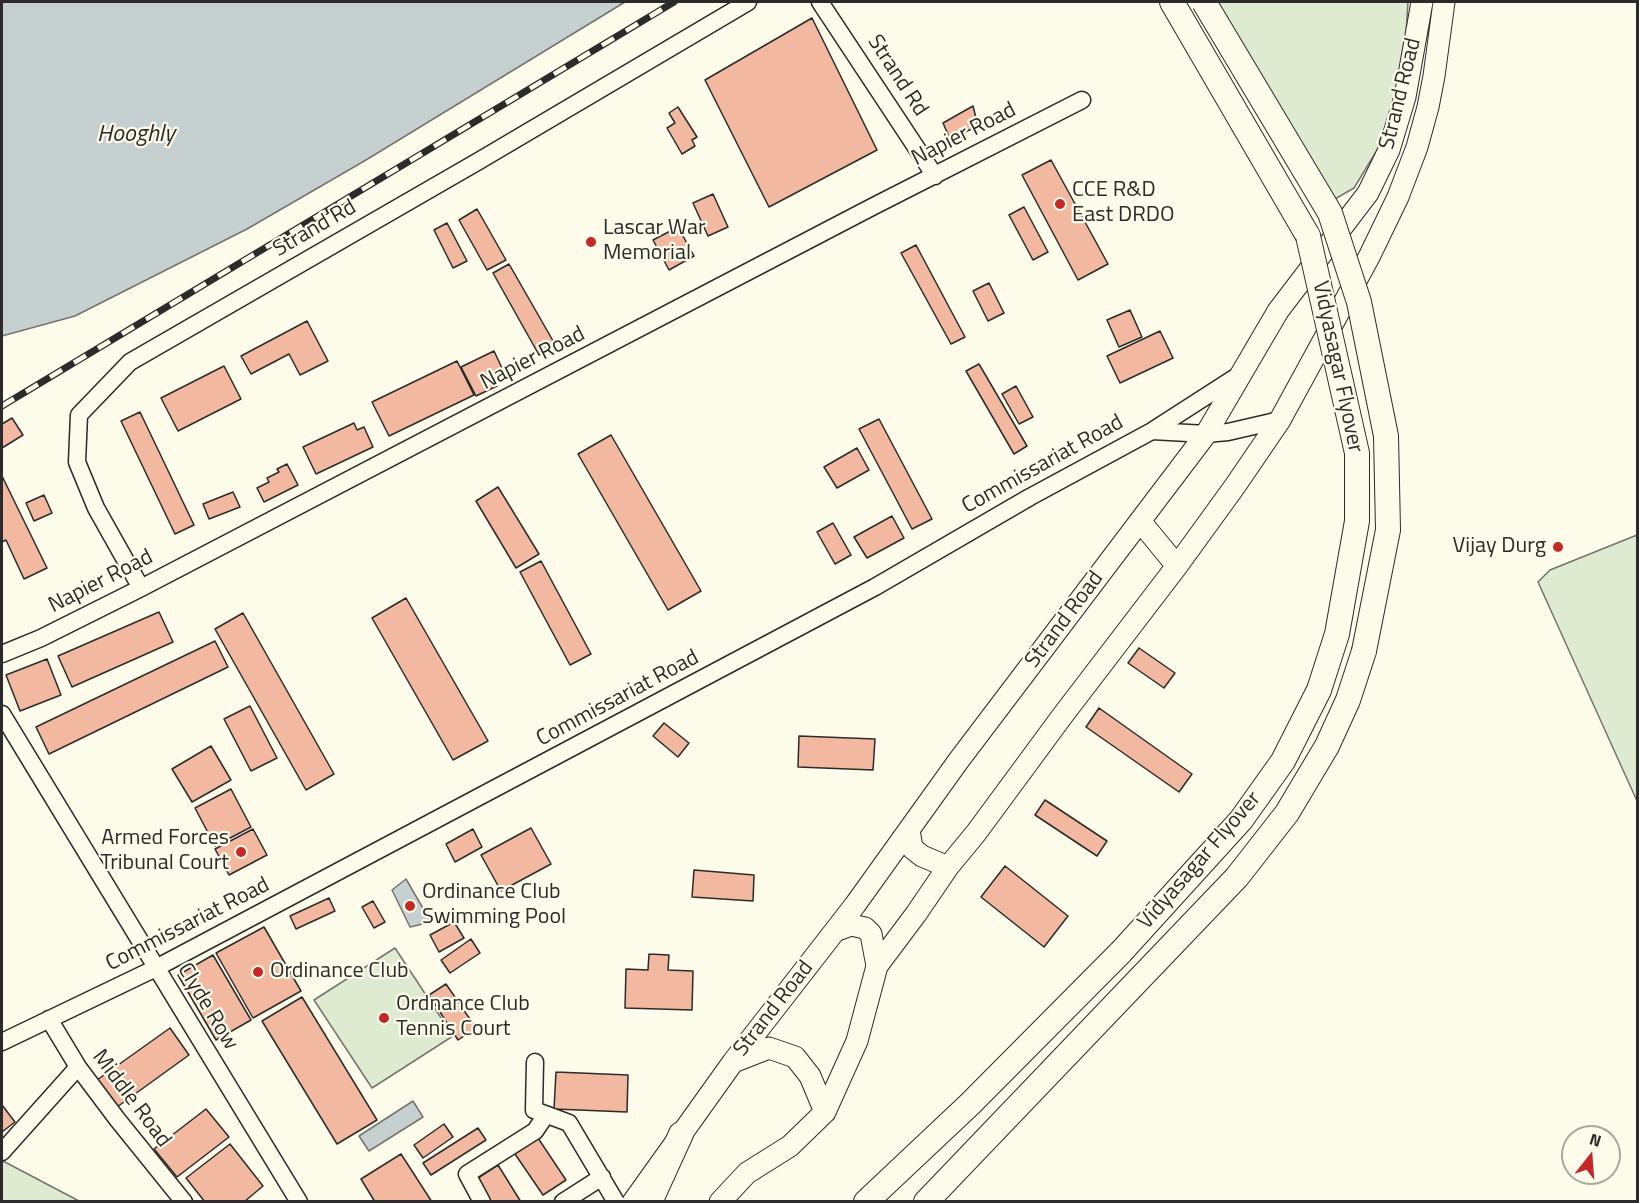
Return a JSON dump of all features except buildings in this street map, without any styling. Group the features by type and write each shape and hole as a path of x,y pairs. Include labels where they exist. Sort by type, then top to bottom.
{"highway":[{"name":"Vidyasagar Flyover","path":"866,1202 970,1104 1112,960 1241,820 1283,761 1319,690 1337,634 1357,521 1357,453 1308,236 1172,2"},
{"name":"Vidyasagar Flyover","path":"926,1202 1237,877 1287,813 1327,746 1348,700 1364,651 1388,530 1388,518 1386,436 1359,303 1330,213 1204,2"},
{"path":"650,1202 681,1134"}],"main road":[{"name":"Strand Road","path":"633,1202 733,1062 835,931 959,760 1206,434 1278,311 1368,193 1389,150 1404,97 1422,2"},
{"name":"Strand Road","path":"720,1202 747,1173 790,1146 825,1112 857,1041 877,966 948,867 1177,566 1280,420 1370,257 1398,197 1417,147 1428,107 1444,2"},
{"path":"1140,521 1177,566"},
{"path":"909,830 912,848 922,856 948,867"},
{"path":"835,931 851,925 865,928 871,933 877,966"},
{"path":"733,1062 769,1048 795,1057 810,1076 825,1112"}],"street":[{"name":"Strand Rd","path":"141,588 96,508 77,462 79,414 130,362 477,162 748,2"},
{"name":"Strand Rd","path":"820,2 935,176"},
{"name":"Napier Road","path":"2,654 41,638 141,588 1082,99"},
{"name":"Commissariat Road","path":"2,1042 156,968 875,587 1030,497 1152,431 1242,373"},
{"path":"1152,431 1206,434 1228,432 1280,420"},
{"name":"Clyde Row","path":"2,714 299,1202"},
{"name":"Middle Road","path":"49,1019 78,1067 184,1202"},
{"path":"535,1062 534,1110 568,1123 616,1202"},
{"path":"2,1152 78,1067"},
{"path":"482,1202 467,1174 535,1131 546,1114"},
{"path":"563,1202 602,1178"}],"green space":[{"path":"1217,2 1408,2 1403,84 1379,147 1354,188 1335,199"},
{"path":"1637,535 1637,801 1538,582 1550,570"},
{"name":"Ordnance Club Tennis Court","path":"395,948 453,1036 372,1088 314,1000"},
{"path":"3,1161 79,1201 2,1201"}],"water":[{"name":"Hooghly","path":"2,2 625,2 366,160 247,229 75,316 2,336"},
{"name":"Ordinance Club Swimming Pool","path":"406,879 431,922 410,927 392,890"},
{"path":"413,1101 423,1117 369,1151 359,1136"}],"railway":[{"path":"2,406 674,2"}],"place":[{"name":"CCE R&D East DRDO","path":"1060,204"},
{"name":"Lascar War Memorial","path":"591,242"},
{"name":"Vijay Durg","path":"1558,547"},
{"name":"Armed Forces Tribunal Court","path":"241,852"},
{"name":"Ordinance Club Swimming Pool","path":"410,906"},
{"name":"Ordinance Club","path":"258,972"},
{"name":"Ordnance Club Tennis Court","path":"384,1018"}]}
